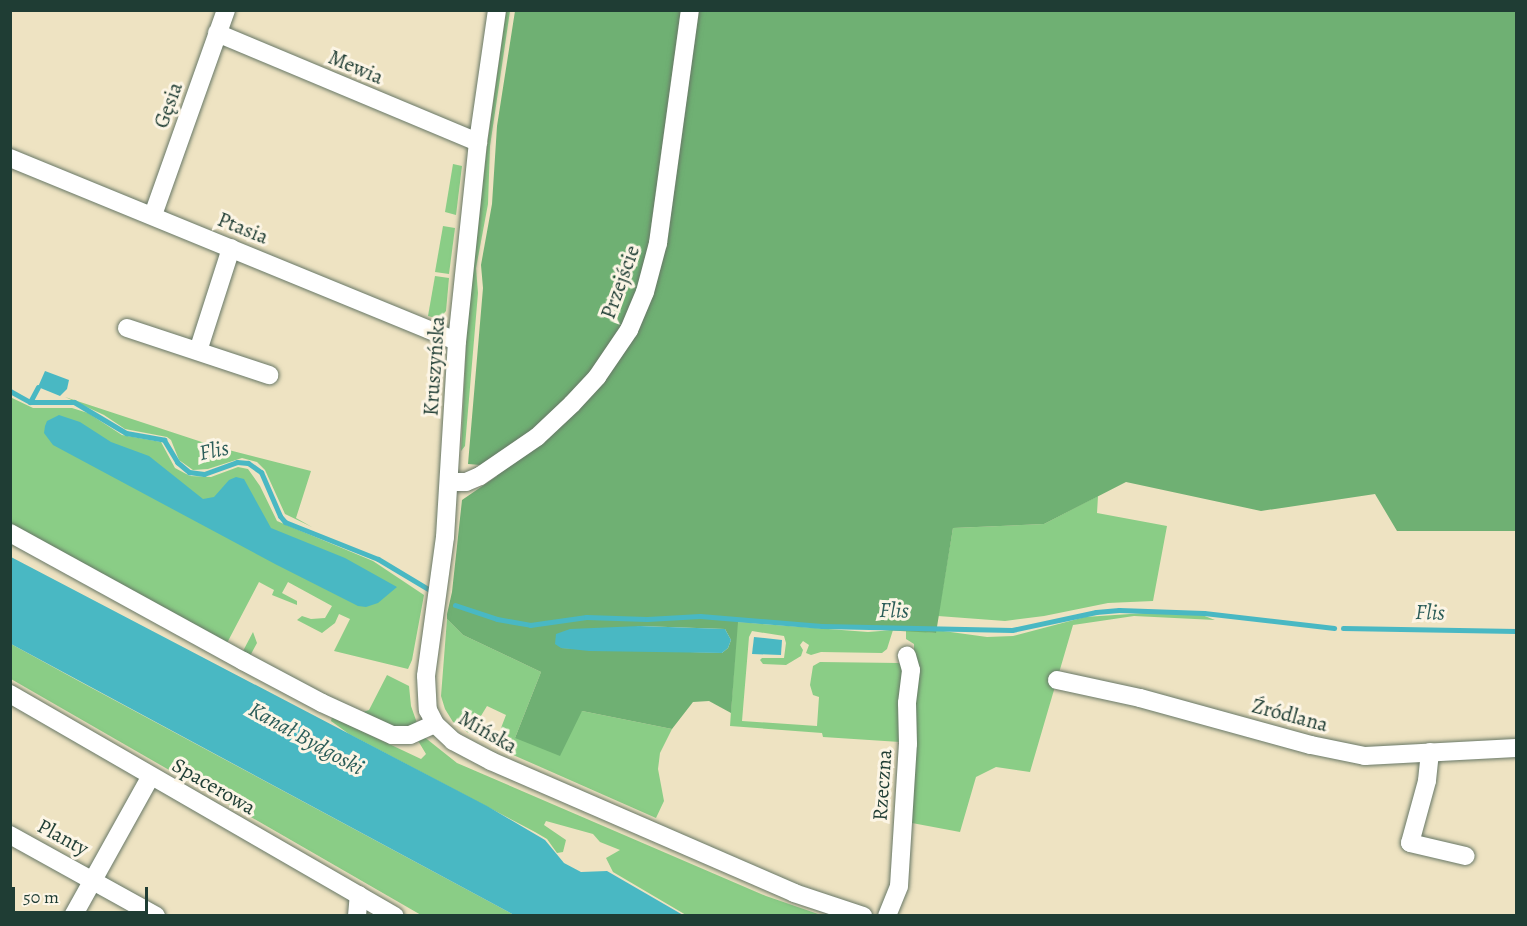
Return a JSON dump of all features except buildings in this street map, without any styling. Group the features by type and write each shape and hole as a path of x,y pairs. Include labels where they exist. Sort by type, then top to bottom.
{"street":[{"name":"Gęsia","path":"153,215 226,10"},
{"name":"Kruszyńska","path":"435,724 426,703 425,686 449,482 457,341 478,142 497,10"},
{"name":"Przejście","path":"449,482 466,482 480,476 500,465 537,436 597,377 628,330 645,292 658,243 690,10"},
{"name":"Mewia","path":"217,33 478,142"},
{"name":"Ptasia","path":"10,159 153,215 457,341"},
{"path":"198,351 231,248"},
{"path":"128,328 269,375"},
{"name":"Mińska","path":"10,533 321,703 393,735 410,735 435,724 453,741 499,765 794,893 863,915"},
{"name":"Rzeczna","path":"886,915 899,886 908,744 907,703 911,670 907,656"},
{"name":"Źródlana","path":"1057,680 1140,698 1334,750 1365,756 1516,748"},
{"name":"Spacerowa","path":"10,694 395,915"},
{"path":"1430,753 1427,781 1410,843 1466,856"},
{"path":"73,915 151,776"},
{"name":"Planty","path":"10,835 156,915"},
{"path":"357,915 359,896"}],"green space":[{"path":"506,11 510,11 490,146 488,204 476,268 478,293 465,446 461,451 467,327 486,154"},
{"path":"515,11 1516,11 1516,531 1397,531 1375,494 1261,511 1126,482 1044,524 953,528 936,633 738,622 731,713 709,701 693,702 672,729 582,711 560,756 515,738 541,672 463,635 447,619 462,500 497,476 491,460 480,465 468,464 483,288 481,265 492,204 497,126","holes":["640,626 725,629 731,640 728,648 722,653 561,648"]},
{"path":"453,164 462,166 456,215 445,212"},
{"path":"443,226 455,228 449,274 435,272"},
{"path":"435,276 449,278 446,311 439,319 428,316"},
{"path":"10,397 33,408 72,408 88,413 122,435 161,442 175,468 190,476 211,477 238,467 248,469 260,486 277,521 373,561 424,595 412,660 408,669 334,651 350,619 339,614 335,623 322,633 297,620 302,616 311,619 325,618 332,606 288,582 282,593 297,601 297,605 272,595 274,590 259,582 227,643 243,651 253,632 257,643 250,656 11,528"},
{"path":"65,397 217,447 311,471 296,518 312,527 285,514 265,470 257,462 242,458 208,469 193,470 179,460 171,440 167,437 125,429 104,415"},
{"path":"1098,496 1097,513 1167,526 1153,601 1108,603 1005,621 938,616 953,528 1044,524"},
{"path":"1145,613 1202,615 1215,620 1134,616 1073,625 1030,772 996,767 976,777 960,832 912,823 914,644 906,639 906,630 935,633 936,630 987,637 1013,636 1085,617"},
{"path":"447,619 463,635 541,672 515,738 582,711 672,729 660,753 658,769 664,801 656,818 502,750 509,732 501,728 506,715 487,706 470,734 453,722 445,709 441,696"},
{"path":"737,622 868,632 893,630 887,649 882,653 821,652 811,655 806,653 809,645 803,641 800,645 803,650 801,656 786,665 763,664 760,660 762,658 784,658 786,643 784,636 752,631 749,637 742,721 817,726 819,697 813,695 810,685 813,666 820,662 899,663 904,669 900,742 823,737 822,733 730,726"},
{"path":"11,644 514,915 421,915 11,679"},
{"path":"387,675 409,686 411,706 417,723 401,730 363,712 369,710"},
{"path":"332,717 421,759 426,754 417,739 423,736 457,763 766,896 821,915 686,915 613,872 606,858 620,850 600,842 593,834 546,821 544,825 566,840 563,852 557,853 547,839 349,734 331,721"}],"water":[{"path":"45,371 69,380 67,389 60,396 38,387"},
{"path":"59,415 80,422 111,442 149,456 203,499 214,497 229,480 236,477 244,479 271,528 345,558 397,587 378,603 366,607 358,606 275,564 53,445 44,433 45,426 47,421"},
{"name":"Kanał Bydgoski","path":"11,557 487,806 545,840 564,863 581,872 607,871 683,915 514,915 11,644"},
{"path":"640,626 725,629 731,640 728,648 722,653 589,651 561,648 555,644 556,634 570,629"},
{"path":"754,637 782,640 781,655 752,654"}],"waterway":[{"path":"30,402 38,387"},
{"name":"Flis","path":"10,391 30,402 74,402 126,433 164,440 177,462 189,472 204,474 237,462 248,463 261,472 280,516 285,522 378,559 433,592"},
{"name":"Flis","path":"455,605 497,619 530,625 586,617 647,619 700,616 822,626 1012,630 1096,612 1119,610 1204,613 1334,628"},
{"name":"Flis","path":"1343,628 1516,631"}]}
